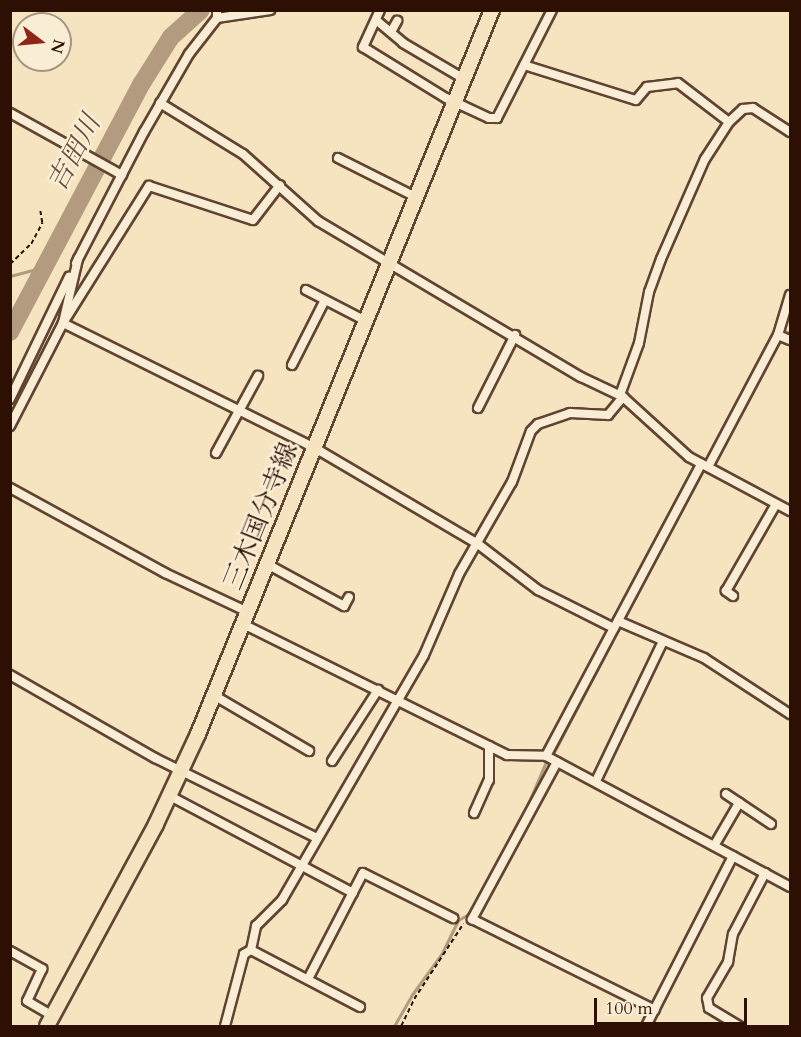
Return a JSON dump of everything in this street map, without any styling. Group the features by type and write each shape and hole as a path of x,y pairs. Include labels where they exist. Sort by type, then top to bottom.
{"main road":[{"name":"三木国分寺線","path":"50,1021 170,796 215,696 492,10"}],"street":[{"path":"10,399 118,173 189,54 217,13 270,10"},
{"path":"380,10 363,47 455,102 489,118 497,118 552,10"},
{"path":"376,20 390,32 464,79"},
{"path":"390,32 397,21"},
{"path":"524,65 636,100 647,87 678,83 729,122"},
{"path":"160,103 243,154 318,221 390,261 582,377 621,396 671,442 705,466 790,512"},
{"path":"225,1026 244,954 251,950 256,926 282,900 315,837 424,655 433,627 512,482 531,431 538,424 570,413 608,415 621,396 639,343 649,292 661,260 705,159 729,122 743,109 753,108 790,132"},
{"path":"10,113 118,173"},
{"path":"338,159 416,197"},
{"path":"10,426 63,323 149,186 253,220 280,185"},
{"path":"63,323 78,259"},
{"path":"306,290 324,302 366,321"},
{"path":"546,756 778,335 790,295"},
{"path":"292,365 324,302"},
{"path":"63,323 315,448 478,544 538,590 704,658 790,714"},
{"path":"478,408 515,335"},
{"path":"778,335 790,340"},
{"path":"216,453 258,375"},
{"path":"10,488 378,690 489,746 518,758 546,756 790,887"},
{"path":"733,596 726,591 776,504"},
{"path":"267,564 344,606 349,597"},
{"path":"596,781 663,641"},
{"path":"10,675 182,770 315,837"},
{"path":"332,761 378,690"},
{"path":"215,696 309,751"},
{"path":"474,813 489,780 489,746"},
{"path":"557,762 472,919 655,1010"},
{"path":"726,794 771,824"},
{"path":"170,796 353,893"},
{"path":"714,846 739,803"},
{"path":"646,1026 733,856"},
{"path":"309,979 363,873 453,918"},
{"path":"739,1026 709,1008 707,998 728,962 733,934 765,873"},
{"path":"251,950 360,1007"},
{"path":"10,951 42,969 27,1001 50,1021"}],"path":[{"path":"10,264 31,244 42,224 40,210"},
{"path":"401,1026 458,928 472,919"}],"waterway":[{"name":"吉田川","path":"10,332 142,83 171,37 201,10"},
{"path":"10,276 44,267"},
{"path":"784,331 790,333"},
{"path":"705,461 774,333"},
{"path":"688,498 702,472"},
{"path":"622,622 655,559"},
{"path":"553,754 612,641"},
{"path":"521,820 545,764"},
{"path":"394,1026 411,996 442,953 458,920 469,914 488,881"}]}
